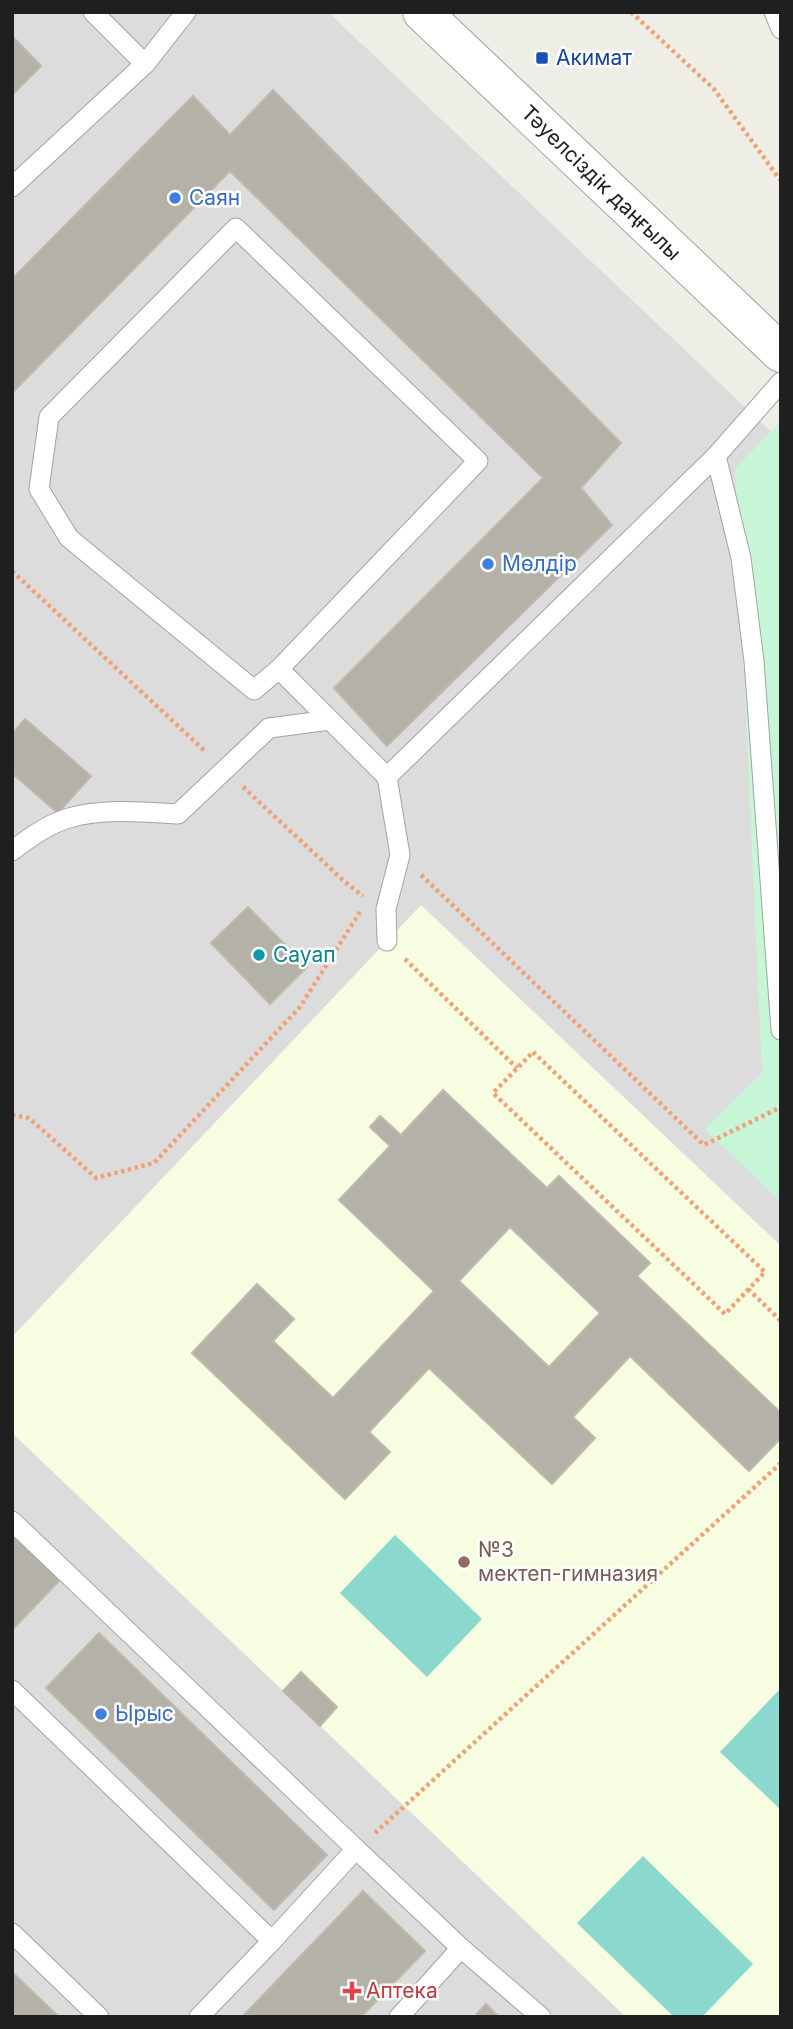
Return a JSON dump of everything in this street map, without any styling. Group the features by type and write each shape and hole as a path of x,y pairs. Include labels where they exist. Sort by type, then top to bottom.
{"street":[{"name":"Тәуелсіздік даңғылы","path":"422,12 779,357"}],"lane":[{"path":"93,12 145,64"},
{"path":"12,187 145,64 186,12"},
{"path":"774,12 781,29"},
{"path":"236,228 478,461 279,669 254,690 69,538 39,489 49,417 236,228"},
{"path":"387,777 716,456 779,357"},
{"path":"716,456 741,558 754,661 781,1030"},
{"path":"279,669 387,777 400,855 386,909 387,941"},
{"path":"12,851 34,835 69,818 121,811 178,814 269,728 330,720"},
{"path":"12,1521 461,1948 541,2017"},
{"path":"12,1690 272,1941"},
{"path":"199,2017 356,1849"},
{"path":"12,1933 99,2017"},
{"path":"399,2017 461,1948"}],"path":[{"path":"631,12 714,89 781,181"},
{"path":"12,571 345,882 368,900 386,909"},
{"path":"400,855 704,1145 781,1107"},
{"path":"12,1115 29,1118 96,1178 153,1163 300,1007 368,900"},
{"path":"387,941 516,1068"},
{"path":"533,1052 765,1272 748,1289 726,1314 493,1093 533,1052"},
{"path":"748,1289 781,1321"},
{"path":"356,1849 781,1464"}],"shaded area":[{"path":"12,12 328,12 781,441 781,2017 12,2017"},
{"path":"781,421 781,1202 705,1129 762,1073 735,469"},
{"name":"№3 мектеп-гимназия","path":"421,905 781,1246 781,2017 626,2017 12,1433 12,1337"},
{"path":"395,1535 482,1619 427,1677 340,1593"},
{"path":"781,1688 781,1810 720,1752"},
{"path":"643,1856 753,1964 702,2017 674,2017 577,1923"}],"building":[{"path":"12,36 41,66 12,95"},
{"path":"273,90 621,443 581,488 612,525 387,746 334,688 543,478 230,171 12,393 12,279 193,96 230,135"},
{"path":"25,719 91,776 58,813 12,773 12,734"},
{"name":"Сауап","path":"248,907 307,967 270,1004 211,943"},
{"path":"443,1090 547,1188 559,1176 650,1263 637,1276 781,1413 781,1438 749,1471 630,1356 573,1417 595,1438 552,1484 429,1368 369,1432 390,1452 345,1499 192,1353 257,1284 294,1319 273,1341 333,1398 434,1291 339,1200 390,1146 370,1127 380,1116 401,1135","holes":["510,1227 600,1313 549,1367 459,1281"]},
{"path":"12,1532 61,1579 12,1630"},
{"path":"99,1633 327,1855 274,1910 46,1688"},
{"path":"301,1672 337,1707 320,1726 283,1691"},
{"path":"363,1891 425,1951 361,2017 242,2017"},
{"path":"12,1972 59,2017 12,2017"},
{"path":"486,2004 499,2017 474,2017"}],"place":[{"name":"Акимат","path":"542,58"},
{"name":"Саян","path":"175,198"},
{"name":"Мөлдір","path":"488,564"},
{"name":"Сауап","path":"259,955"},
{"name":"№3 мектеп-гимназия","path":"464,1562"},
{"name":"Ырыс","path":"101,1714"},
{"name":"Аптека","path":"352,1991"}]}
